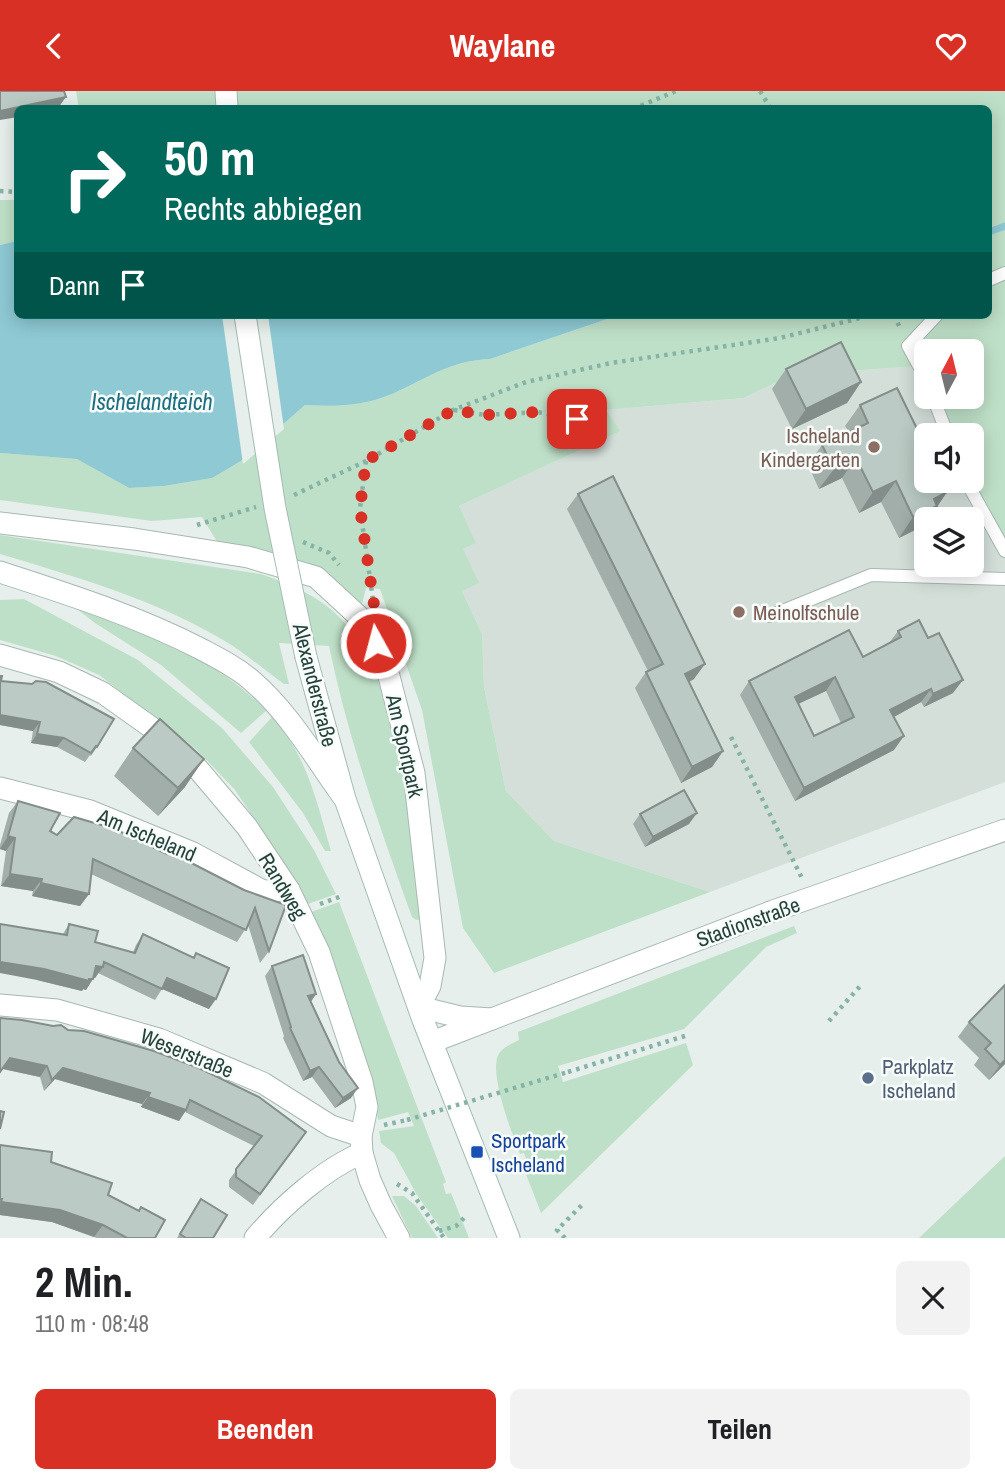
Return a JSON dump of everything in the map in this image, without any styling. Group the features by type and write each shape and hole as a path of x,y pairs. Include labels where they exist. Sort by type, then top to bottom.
{"street":[{"name":"Alexanderstraße","path":"246,319 270,480 306,657 345,799 432,1042"},
{"name":"Am Sportpark","path":"0,523 134,539 248,557 316,577 367,624 385,661 414,773 435,958 430,986 419,1007"},
{"path":"2,575 125,615 179,638 250,679 277,706 345,799"},
{"name":"Randweg","path":"0,655 59,672 103,694 155,730 198,769 247,827 289,890 318,952 362,1082 367,1107 362,1144 370,1180 399,1238"},
{"name":"Am Ischeland","path":"0,788 90,811 193,853 263,891 289,890"},
{"name":"Stadionstraße","path":"432,1042 773,911 1005,830"},
{"name":"Weserstraße","path":"0,1005 57,1010 159,1038 263,1083 362,1144"},
{"name":"Stadionstraße","path":"419,1007 460,1017 492,1019"},
{"path":"432,1042 509,1238"},
{"path":"255,1238 271,1219 362,1144"}],"lane":[{"path":"915,339 933,319"},
{"path":"914,340 908,346 914,357"},
{"path":"973,493 1005,551"},
{"path":"770,616 871,575 1005,579"}],"path":[{"path":"643,105 676,91"},
{"path":"288,497 366,461 453,410 538,379 611,363 780,338 856,319"},
{"path":"453,410 485,415 537,412 577,419 608,437"},
{"path":"366,461 360,508 374,605 367,624"},
{"path":"183,525 197,525 262,505"},
{"path":"731,737 793,859"},
{"path":"314,907 342,895"},
{"path":"829,1021 862,984"},
{"path":"407,1120 685,1036"},
{"path":"370,1180 394,1182 412,1193 444,1238"},
{"path":"565,1238 557,1230 584,1203"},
{"path":"439,1231 456,1226 465,1217"}],"shaded area":[{"name":"Meinolfschule","path":"825,359 832,372 914,366 914,409 938,409 943,423 914,423 914,493 973,493 980,507 914,507 914,577 984,577 984,513 1005,551 1005,782 710,892 554,841 506,791 484,687 482,634 462,591 463,549 475,543 459,506 621,431 606,410 744,398"}],"green space":[{"path":"76,91 1005,91 1005,551 977,493 984,493 984,423 943,423 938,409 984,409 984,339 914,339 914,366 832,372 825,359 744,398 606,410 621,431 459,506 476,543 463,549 479,583 462,591 482,634 484,687 506,791 554,841 710,892 494,973 463,928 422,710 380,589 366,588 361,608 219,545 202,517 152,521 0,500 0,453 78,459 129,488 164,486 211,478 241,461 305,405 339,406 371,401 450,367 490,359 607,319 992,319 992,105 78,105"},
{"path":"0,200 14,200 14,242 0,245"},
{"path":"0,535 261,574 302,590 324,604 350,630 371,664 386,705 407,795 422,919 416,920 412,917 377,817 345,715 329,646 279,643 289,684 284,684 231,645 197,625 114,590 0,554"},
{"path":"24,599 138,660 222,728 273,787 314,850 336,894 308,904 296,880 235,790 197,750 99,675 56,656 0,640 0,600"},
{"path":"73,606 132,628 189,655 231,680 267,710 241,733 161,665"},
{"path":"273,716 303,764 331,851 325,851 303,813 249,742"},
{"path":"339,902 446,1182 443,1184 446,1194 451,1193 469,1238 448,1238 417,1195 394,1153 381,1143 379,1131 414,1126 408,1112 378,1120 374,1092 311,912"},
{"path":"794,926 797,933 766,947 684,1029 558,1066 563,1082 686,1043 693,1065 541,1213 524,1169 529,1167 524,1153 520,1154 498,1087 496,1072 500,1052 519,1040 518,1032"},
{"path":"1005,1156 1005,1238 919,1238"},
{"path":"392,1196 404,1196 416,1206 438,1238 412,1238"}],"water":[{"name":"Ischelandteich","path":"14,242 14,319 607,319 490,359 450,367 371,401 339,406 305,405 241,461 212,478 164,486 129,488 77,459 0,453 0,245"}],"pier":[{"path":"223,319 269,319 284,429 243,464"}],"building":[{"path":"0,91 64,91 66,97 28,105 14,105 14,108 0,111"},
{"path":"841,342 861,382 806,409 786,369"},
{"path":"897,388 914,423 914,493 945,493 934,499 937,506 914,507 913,517 896,481 873,492 856,458 834,469 822,445 868,423 860,405"},
{"path":"613,476 705,664 685,674 723,751 692,767 646,672 663,664 578,494"},
{"path":"919,620 928,638 939,633 963,680 933,694 931,689 890,710 904,736 804,788 749,681 849,630 863,657 901,637 898,631","holes":["835,677 854,717 814,736 795,697"]},
{"path":"0,676 1,681 32,684 36,681 46,682 114,719 91,753 64,738 37,734 40,722 0,715"},
{"path":"160,719 204,759 178,788 133,748"},
{"path":"684,790 697,813 653,837 640,814"},
{"path":"18,801 60,813 50,831 57,835 74,817 115,829 167,854 168,851 244,890 286,905 269,951 255,908 246,930 93,859 89,894 41,883 42,879 10,874 15,838 8,836"},
{"path":"0,924 67,935 69,924 98,931 95,942 135,953 143,934 194,958 196,953 229,968 216,999 167,978 162,989 104,962 103,967 96,966 93,979 89,981 44,969 0,962"},
{"path":"303,955 316,994 308,996 339,1062 358,1088 343,1098 319,1067 310,1071 290,1028 272,966"},
{"path":"1005,985 1005,1060 1000,1065 985,1049 991,1043 969,1022"},
{"path":"0,1018 61,1025 68,1030 84,1031 154,1051 199,1068 259,1097 306,1132 260,1194 236,1177 236,1169 262,1136 190,1100 186,1110 148,1097 150,1093 63,1068 52,1080 47,1066 10,1058 0,1072"},
{"path":"0,1111 4,1112 0,1129"},
{"path":"0,1145 52,1152 51,1162 112,1183 108,1195 139,1211 141,1207 165,1220 155,1238 127,1238 103,1225 60,1210 1,1202"},
{"path":"201,1199 227,1215 213,1238 186,1238 180,1234"}],"waterway":[{"path":"992,231 1005,226"}],"place":[{"name":"Ischeland Kindergarten","path":"874,447"},
{"name":"Meinolfschule","path":"739,612"},
{"name":"Parkplatz Ischeland","path":"868,1078"},
{"name":"Sportpark Ischeland","path":"477,1152"}],"route":[{"path":"376,643 367,624 374,605 360,508 366,461 453,410 485,415 537,412 577,419"}]}
